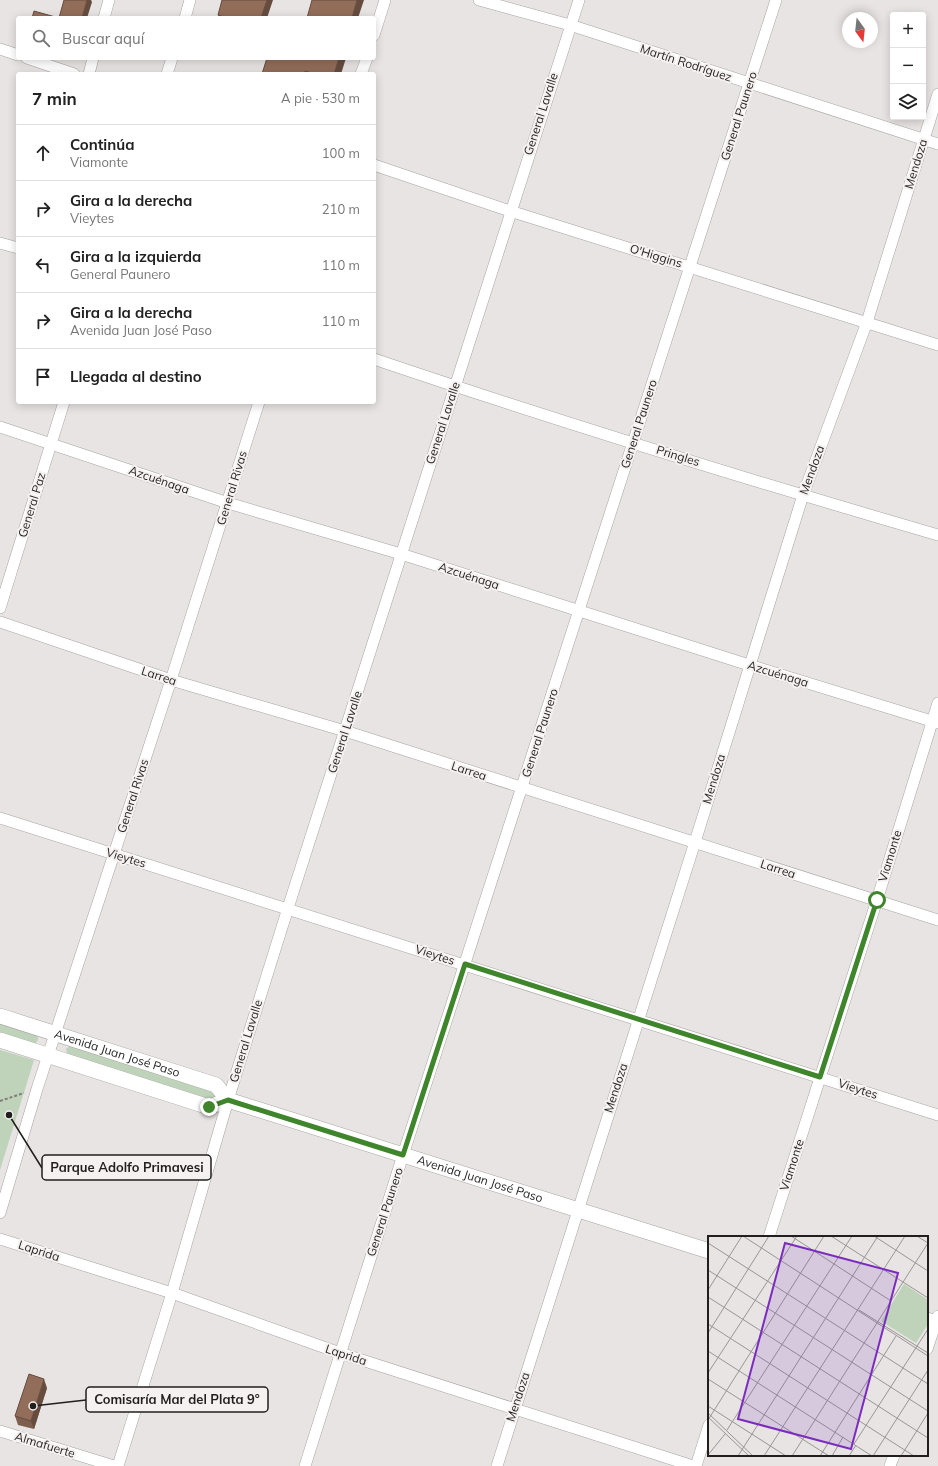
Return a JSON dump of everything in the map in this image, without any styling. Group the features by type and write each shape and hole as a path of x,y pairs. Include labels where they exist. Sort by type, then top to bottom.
{"main road":[{"name":"Avenida Juan José Paso","path":"0,1016 216,1085 228,1100 708,1251"},
{"name":"Avenida Juan José Paso","path":"0,1040 209,1107 228,1100"}],"street":[{"path":"105,16 109,0"},
{"path":"186,16 190,0"},
{"path":"376,29 385,0"},
{"name":"Martín Rodríguez","path":"479,0 570,25 938,144"},
{"name":"General Lavalle","path":"118,1466 172,1294 228,1100 288,908 510,211 579,0"},
{"name":"General Paunero","path":"305,1466 403,1155 776,0"},
{"path":"0,49 16,54"},
{"path":"33,60 68,72"},
{"path":"90,72 92,60"},
{"path":"168,72 171,60"},
{"path":"362,72 365,60"},
{"name":"Mendoza","path":"496,1466 803,496 867,322 938,94"},
{"name":"O'Higgins","path":"376,166 510,211 938,345"},
{"path":"0,243 16,247"},
{"name":"Pringles","path":"376,360 454,386 803,496 938,535"},
{"name":"General Paz","path":"0,608 63,404"},
{"name":"General Rivas","path":"0,1213 37,1089 49,1056 113,854 172,680 258,404"},
{"name":"Azcuénaga","path":"0,427 228,503 401,554 749,665 935,722"},
{"name":"Larrea","path":"0,622 172,680 345,731 938,920"},
{"name":"Viamonte","path":"769,1236 935,722 938,703"},
{"name":"Vieytes","path":"0,818 938,1115"},
{"name":"Laprida","path":"0,1239 172,1294 340,1354 693,1466"},
{"path":"928,1346 935,1321"},
{"path":"696,1466 708,1428"},
{"name":"Almafuerte","path":"0,1431 114,1466"},
{"path":"890,1466 894,1456"}],"path":[{"path":"0,1101 37,1089"}],"green space":[{"path":"0,1021 37,1035 37,1041 34,1044 0,1034"},
{"path":"71,1045 218,1093 214,1101 67,1054 66,1049"},
{"path":"0,1050 34,1060 0,1170"}],"building":[{"path":"64,0 87,0 83,16 60,16"},
{"path":"222,0 267,0 262,16 218,15"},
{"path":"312,0 357,0 353,16 308,16"},
{"path":"34,11 52,16 33,16"},
{"path":"266,60 338,60 335,72 263,72"},
{"path":"29,1374 44,1379 31,1421 15,1416"}],"place":[{"name":"Parque Adolfo Primavesi","path":"9,1115"},
{"name":"Comisaría Mar del Plata 9°","path":"33,1406"}],"route":[{"path":"209,1107 228,1100 403,1155 465,964 820,1077 877,900"}]}
